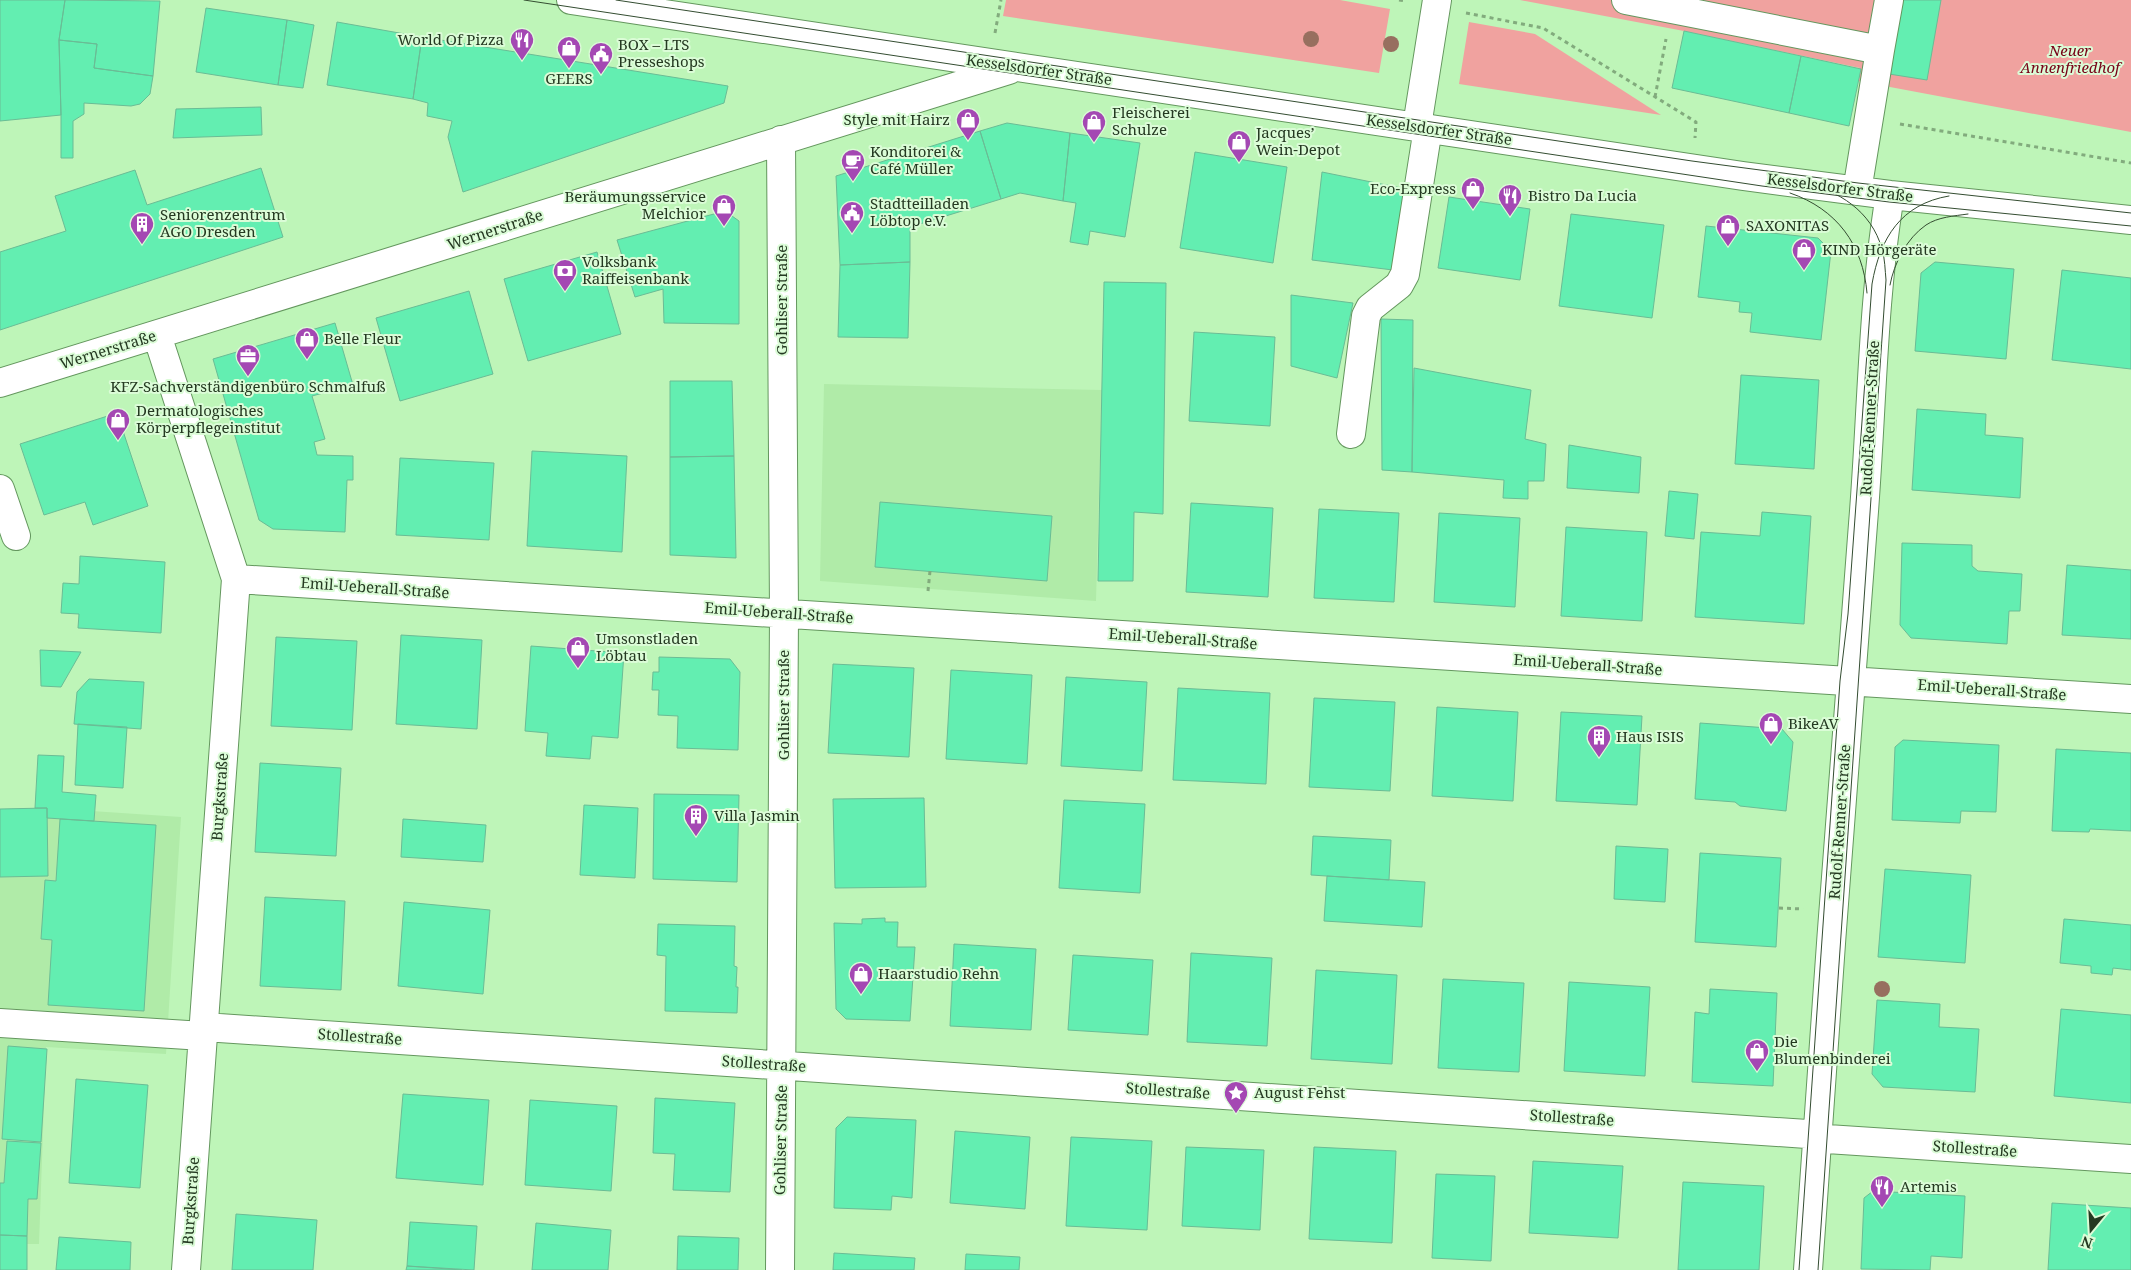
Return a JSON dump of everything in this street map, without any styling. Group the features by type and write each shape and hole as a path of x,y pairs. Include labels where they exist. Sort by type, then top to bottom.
{"street":[{"name":"Kesselsdorfer Straße","path":"571,0 1743,176 1890,195 2131,220"},
{"path":"1626,0 1880,50"},
{"path":"1857,191 1889,0"},
{"path":"1351,434 1366,316 1370,308 1399,285 1405,274 1436,3"},
{"name":"Wernerstraße","path":"0,383 1018,67"},
{"name":"Gohliser Straße","path":"780,1270 784,614 781,140"},
{"name":"Rudolf-Renner-Straße","path":"1808,1270 1850,682 1864,521 1876,322 1890,195"},
{"name":"Burgkstraße","path":"157,335 236,579 186,1270"},
{"path":"0,490 16,536"},
{"name":"Emil-Ueberall-Straße","path":"236,579 2131,699"},
{"name":"Stollestraße","path":"0,1023 203,1031 782,1065 1807,1134 1817,1138 2131,1159"}],"path":[{"path":"998,14 1001,0"},
{"path":"1399,0 1436,3 1543,28 1696,122"},
{"path":"1655,97 1672,9"},
{"path":"1869,119 2131,163"}],"shaded area":[{"path":"824,384 1102,390 1096,601 820,581"},
{"path":"47,808 181,817 166,1054 46,1047 39,1244 0,1244 0,809"}],"green space":[{"path":"1006,0 1340,0 1390,9 1379,73 1003,16"},
{"name":"Neuer Annenfriedhof","path":"1520,0 2131,0 2131,132 1858,81 1860,68 1684,31"},
{"path":"1469,22 1535,34 1661,115 1459,84"}],"building":[{"path":"0,0 65,0 59,40 61,115 0,121"},
{"path":"65,0 160,1 153,76 94,68 97,44 59,40"},
{"path":"1902,0 1941,0 1927,80 1889,74"},
{"path":"206,8 287,20 278,85 196,72"},
{"path":"287,20 314,25 303,88 278,85"},
{"path":"337,22 422,37 413,99 327,85"},
{"path":"1684,31 1801,56 1789,113 1672,88"},
{"path":"422,37 728,86 724,103 463,192 448,137 452,121 427,116 428,103 413,99"},
{"path":"59,40 97,44 94,68 153,76 150,94 140,104 131,106 84,103 84,114 73,121 73,158 61,158"},
{"path":"1801,56 1861,69 1849,126 1789,113"},
{"path":"261,107 262,135 173,138 176,109"},
{"path":"1007,123 1070,133 1063,201 1020,193 1001,199 980,131"},
{"path":"980,131 1001,199 910,227 910,262 840,265 836,176"},
{"path":"1070,133 1140,143 1125,237 1090,231 1088,245 1070,242 1076,203 1063,201"},
{"path":"1195,152 1287,167 1273,263 1180,248"},
{"name":"Seniorenzentrum AGO Dresden","path":"261,168 283,237 0,330 0,252 66,231 55,196 135,170 147,205"},
{"path":"1322,172 1406,189 1393,270 1312,260"},
{"path":"1449,197 1530,209 1520,280 1438,268"},
{"path":"725,211 739,221 739,324 664,323 663,289 635,297 617,240"},
{"path":"1571,214 1664,225 1652,318 1559,306"},
{"path":"1706,226 1818,238 1831,251 1821,340 1750,332 1752,313 1739,312 1740,302 1698,297"},
{"path":"597,252 621,334 528,361 504,279"},
{"path":"910,262 908,338 838,337 840,265"},
{"path":"1935,262 2014,269 2006,359 1915,351 1921,273"},
{"path":"2062,270 2131,278 2131,369 2052,360"},
{"path":"1104,282 1166,283 1163,514 1134,512 1133,581 1098,581"},
{"path":"469,291 493,374 400,401 376,318"},
{"path":"1291,295 1353,303 1337,378 1291,366"},
{"path":"1381,319 1413,320 1412,472 1382,470"},
{"path":"335,323 353,385 312,396 325,439 314,442 317,455 353,456 353,480 347,480 345,532 273,529 259,520 213,359"},
{"path":"1194,332 1275,337 1270,426 1189,421"},
{"path":"1414,368 1531,390 1525,439 1546,444 1544,481 1528,481 1528,499 1503,498 1504,480 1412,472"},
{"path":"1741,375 1819,380 1814,469 1735,464"},
{"path":"670,381 732,381 734,456 670,457"},
{"path":"1917,409 1986,414 1985,435 2023,438 2020,498 1912,490"},
{"path":"117,413 148,506 93,525 85,502 44,515 20,444"},
{"path":"1569,445 1641,457 1639,493 1567,488"},
{"path":"532,451 627,456 622,552 527,546"},
{"path":"734,456 736,558 670,555 670,457"},
{"path":"400,458 494,463 489,540 396,535"},
{"path":"1669,491 1698,494 1694,539 1665,536"},
{"path":"880,502 1052,516 1047,581 875,567"},
{"path":"1191,503 1273,508 1268,597 1186,592"},
{"path":"1319,509 1399,513 1394,602 1314,598"},
{"path":"1762,512 1811,516 1804,624 1695,617 1701,532 1760,536"},
{"path":"1439,513 1520,518 1515,607 1434,602"},
{"path":"1566,527 1647,532 1642,621 1561,616"},
{"path":"1902,543 1972,545 1972,566 1978,571 2022,574 2020,611 2009,611 2007,644 1911,638 1900,625"},
{"path":"80,556 165,562 161,633 78,628 79,614 61,613 63,583 79,584"},
{"path":"2067,565 2131,570 2131,639 2062,635"},
{"path":"401,635 482,640 477,729 396,724"},
{"path":"276,637 357,641 352,730 271,726"},
{"path":"531,646 624,653 618,738 592,736 590,759 546,756 548,733 525,731"},
{"path":"40,650 81,652 61,687 41,686"},
{"path":"659,657 730,659 740,672 738,750 677,748 678,716 658,715 659,690 652,690 653,672 659,672"},
{"path":"833,664 914,668 909,757 828,753"},
{"path":"951,670 1032,675 1027,764 946,759"},
{"path":"1066,677 1147,682 1142,771 1061,766"},
{"path":"89,679 144,682 141,729 74,724 77,692"},
{"path":"1178,688 1270,693 1266,784 1173,780"},
{"path":"1314,698 1395,702 1390,791 1309,787"},
{"path":"1437,707 1518,712 1513,801 1432,796"},
{"name":"Haus ISIS","path":"1561,712 1642,716 1637,805 1556,801"},
{"path":"1700,723 1782,729 1793,742 1786,811 1740,806 1735,802 1695,799"},
{"path":"78,724 127,727 123,788 75,785"},
{"path":"1903,740 1999,745 1996,812 1961,811 1960,823 1892,820 1895,747"},
{"path":"2056,749 2131,753 2131,831 2090,829 2089,832 2052,831"},
{"path":"38,755 64,756 62,792 96,795 94,821 47,818 47,808 35,808"},
{"path":"260,763 341,768 336,856 255,852"},
{"name":"Villa Jasmin","path":"654,794 739,795 737,882 653,879"},
{"path":"924,798 926,887 835,888 833,799"},
{"path":"1064,800 1145,804 1140,893 1059,888"},
{"path":"584,805 638,808 635,878 580,875"},
{"path":"47,808 48,876 0,877 0,809"},
{"path":"60,819 156,825 144,1011 48,1005 52,940 41,939 45,880 56,881"},
{"path":"403,819 486,825 483,862 401,857"},
{"path":"1313,836 1391,840 1389,880 1311,875"},
{"path":"1616,846 1668,849 1665,902 1614,899"},
{"path":"1700,853 1781,858 1776,947 1695,942"},
{"path":"1885,869 1971,875 1965,963 1878,957"},
{"path":"1327,876 1425,882 1422,927 1324,921"},
{"path":"265,897 345,901 341,990 260,986"},
{"path":"404,902 490,910 483,994 398,986"},
{"path":"885,918 885,922 898,922 897,947 915,947 910,1021 846,1019 836,1009 834,923 862,924 862,919"},
{"path":"2064,919 2131,925 2131,970 2113,968 2112,975 2091,973 2091,966 2060,963"},
{"path":"658,924 735,926 734,966 737,967 737,1013 665,1011 666,956 657,955"},
{"path":"954,944 1036,949 1031,1030 950,1026"},
{"path":"1191,953 1272,958 1267,1046 1187,1042"},
{"path":"1073,955 1153,960 1148,1035 1068,1030"},
{"path":"1316,970 1397,975 1392,1064 1311,1059"},
{"path":"1443,979 1524,983 1519,1072 1438,1068"},
{"path":"1569,982 1650,987 1645,1076 1564,1071"},
{"path":"1710,989 1777,993 1773,1086 1692,1082 1695,1012 1709,1014"},
{"path":"1877,1000 1940,1004 1939,1027 1979,1029 1975,1092 1883,1087 1872,1074"},
{"path":"2061,1009 2131,1015 2131,1103 2054,1096"},
{"path":"8,1046 47,1049 41,1142 2,1139"},
{"path":"76,1079 148,1085 140,1188 69,1183"},
{"path":"403,1094 489,1100 483,1185 396,1178"},
{"path":"655,1098 735,1103 730,1192 673,1190 675,1154 653,1153"},
{"path":"530,1100 617,1106 611,1191 525,1185"},
{"path":"847,1117 916,1120 912,1198 892,1196 891,1210 834,1208 836,1128"},
{"path":"955,1131 1030,1137 1025,1209 950,1203"},
{"path":"1071,1137 1152,1141 1147,1230 1066,1226"},
{"path":"7,1141 41,1143 37,1199 28,1199 27,1236 0,1235 0,1183 4,1183"},
{"path":"1186,1147 1264,1150 1260,1230 1182,1226"},
{"path":"1314,1147 1396,1151 1392,1243 1309,1239"},
{"path":"1533,1161 1623,1166 1618,1238 1529,1233"},
{"path":"1436,1174 1495,1176 1491,1261 1432,1258"},
{"path":"1683,1182 1764,1186 1759,1270 1678,1270"},
{"path":"1873,1191 1965,1196 1962,1258 1931,1256 1930,1270 1861,1269 1864,1198"},
{"path":"2052,1203 2131,1208 2131,1270 2048,1270"},
{"path":"236,1214 317,1220 313,1270 232,1270"},
{"path":"410,1222 477,1226 474,1270 407,1266"},
{"path":"536,1223 611,1230 608,1270 532,1270"},
{"path":"0,1235 27,1236 27,1270 0,1270"},
{"path":"678,1236 739,1238 738,1270 677,1270"},
{"path":"59,1237 131,1242 130,1270 56,1270"},
{"path":"834,1253 915,1258 914,1270 833,1270"},
{"path":"966,1254 1020,1257 1019,1270 965,1270"},
{"path":"407,1266 462,1270 406,1270"}],"tram line":[{"path":"524,0 1762,186 1889,202 2131,226"},
{"path":"616,0 1692,161 1858,183 2131,213"},
{"path":"1803,181 1841,197 1862,213 1877,235 1882,249 1886,280 1818,1270"},
{"path":"1790,193 1807,200 1821,209 1845,231 1860,259 1867,293"},
{"path":"1799,1270 1840,681 1848,614 1872,284 1881,252 1887,238 1896,226 1906,215 1918,207 1932,200 1949,196"},
{"path":"1890,285 1902,252 1919,230 1936,220 1968,214"}],"place":[{"name":"World Of Pizza","path":"522,61"},
{"name":"GEERS","path":"569,69"},
{"name":"BOX – LTS Presseshops","path":"601,75"},
{"name":"Style mit Hairz","path":"968,141"},
{"name":"Fleischerei Schulze","path":"1094,143"},
{"name":"Jacques’ Wein-Depot","path":"1239,163"},
{"name":"Konditorei & Café Müller","path":"853,182"},
{"name":"Eco-Express","path":"1473,210"},
{"name":"Bistro Da Lucia","path":"1510,217"},
{"name":"Beräumungsservice Melchior","path":"724,227"},
{"name":"Stadtteilladen Löbtop e.V.","path":"852,234"},
{"name":"Seniorenzentrum AGO Dresden","path":"142,245"},
{"name":"SAXONITAS","path":"1728,247"},
{"name":"KIND Hörgeräte","path":"1804,271"},
{"name":"Volksbank Raiffeisenbank","path":"565,292"},
{"name":"Belle Fleur","path":"307,360"},
{"name":"KFZ-Sachverständigenbüro Schmalfuß","path":"248,377"},
{"name":"Dermatologisches Körperpflegeinstitut","path":"118,441"},
{"name":"Umsonstladen Löbtau","path":"578,669"},
{"name":"BikeAV","path":"1771,745"},
{"name":"Haus ISIS","path":"1599,758"},
{"name":"Villa Jasmin","path":"696,837"},
{"name":"Haarstudio Rehn","path":"861,995"},
{"name":"Die Blumenbinderei","path":"1757,1072"},
{"name":"August Fehst","path":"1236,1114"},
{"name":"Artemis","path":"1882,1208"}]}
